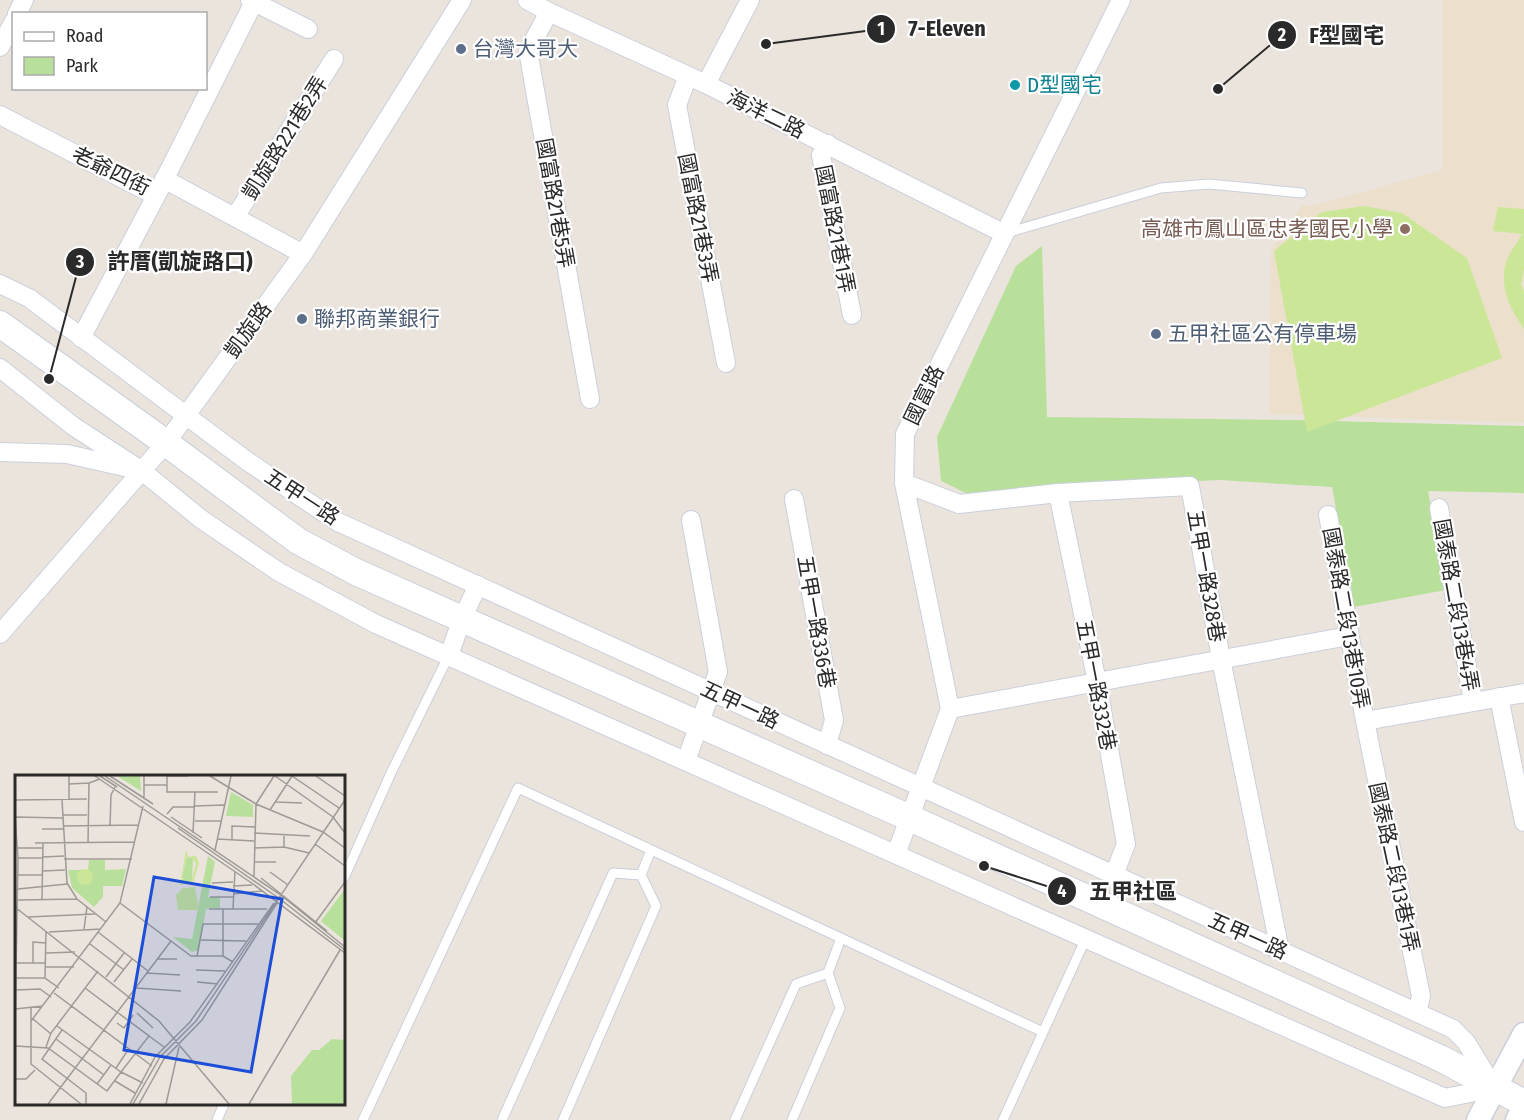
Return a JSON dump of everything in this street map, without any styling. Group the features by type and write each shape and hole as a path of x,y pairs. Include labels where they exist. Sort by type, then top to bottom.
{"main road":[{"name":"五甲一路","path":"0,324 298,541 356,572 910,818 1442,1059 1524,1105"}],"street":[{"name":"凱旋路","path":"0,634 166,443 303,255 462,0"},
{"name":"海洋二路","path":"527,0 706,84 1003,233"},
{"path":"706,84 750,0"},
{"name":"國富路","path":"950,709 904,483 905,434 1003,233 1121,0"},
{"path":"253,1 308,28"},
{"name":"老爺四街","path":"0,115 156,196 253,1"},
{"name":"國富路21巷5弄","path":"549,12 528,51 590,399"},
{"path":"2,41 12,24"},
{"name":"凱旋路221巷2弄","path":"235,218 334,59"},
{"name":"國富路21巷3弄","path":"688,76 677,105 726,363"},
{"name":"國富路21巷1弄","path":"828,144 821,155 852,315"},
{"path":"164,179 303,255"},
{"path":"81,338 156,196"},
{"name":"五甲一路","path":"0,284 29,298 247,461 338,522 1453,1029 1467,1042 1494,1088"},
{"path":"0,368 73,426 142,471 201,519 279,572 376,624 1444,1098 1494,1088"},
{"path":"0,452 67,454 142,471"},
{"name":"五甲一路328巷","path":"904,483 959,504 1058,493 1190,486 1221,659 1281,951"},
{"name":"五甲一路332巷","path":"1058,493 1097,682 1126,844 1114,875"},
{"name":"五甲一路336巷","path":"794,498 834,720 827,745"},
{"name":"國泰路二段13巷4弄","path":"1439,508 1473,701"},
{"name":"國泰路二段13巷10弄","path":"1328,515 1365,721"},
{"path":"686,761 718,672 691,520"},
{"path":"449,655 478,585"},
{"path":"896,854 950,709 1349,636"},
{"path":"1365,721 1524,693"},
{"path":"1499,697 1524,822"},
{"name":"國泰路二段13巷1弄","path":"1365,721 1421,996 1417,1013"},
{"path":"1478,1120 1524,1034"},
{"path":"1516,1120 1524,1105"}],"lane":[{"path":"1003,233 1161,188 1209,184 1302,193"},
{"path":"345,876 391,773 449,655"},
{"path":"363,1120 518,788 1043,1032"},
{"path":"563,1120 656,906 641,875 651,850"},
{"path":"502,1120 613,873 641,875"},
{"path":"792,1120 840,1008 828,973 841,938"},
{"path":"1003,1120 1086,938"},
{"path":"735,1120 796,984 828,973"},
{"path":"217,1120 224,1105"}],"shaded area":[{"name":"高雄市鳳山區忠孝國民小學","path":"1443,0 1524,0 1524,423 1269,414 1271,251 1301,206 1315,205 1442,170"}],"green space":[{"path":"1364,206 1402,213 1467,258 1502,358 1307,432 1274,251 1322,212"},
{"path":"1498,207 1524,209 1524,269 1521,284 1524,291 1524,329 1510,306 1504,281 1507,259 1522,234 1493,231"},
{"path":"1042,246 1047,417 1524,426 1524,493 1428,491 1446,590 1354,607 1332,487 1219,480 966,493 941,481 937,437 1016,266"}],"place":[{"name":"7-Eleven","path":"766,44"},
{"name":"台灣大哥大","path":"461,49"},
{"name":"D型國宅","path":"1015,85"},
{"name":"F型國宅","path":"1218,89"},
{"name":"高雄市鳳山區忠孝國民小學","path":"1405,229"},
{"name":"聯邦商業銀行","path":"302,319"},
{"name":"五甲社區公有停車場","path":"1156,334"},
{"name":"許厝(凱旋路口)","path":"49,379"},
{"name":"五甲社區","path":"984,866"}]}
